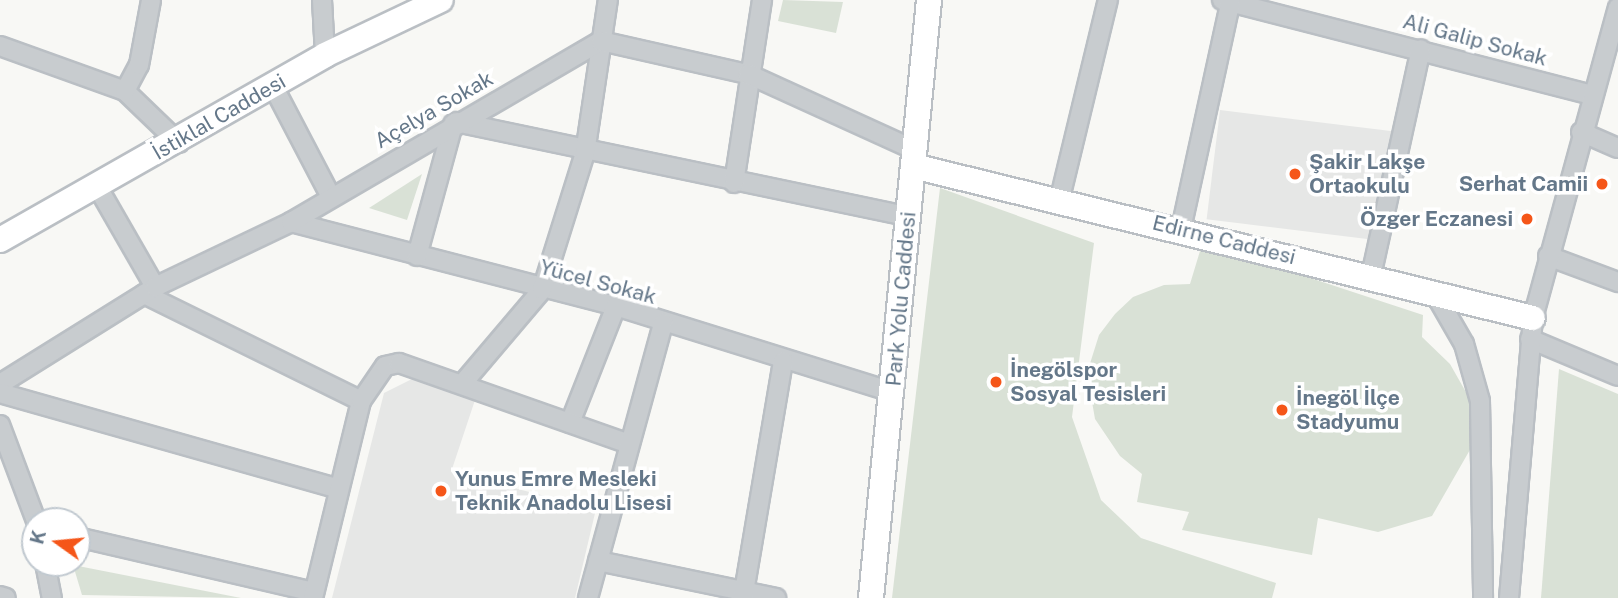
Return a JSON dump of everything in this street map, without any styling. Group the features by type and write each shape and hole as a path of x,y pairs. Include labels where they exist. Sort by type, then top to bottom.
{"main road":[{"name":"İstiklal Caddesi","path":"0,240 179,143 325,55 440,0"},
{"name":"Park Yolu Caddesi","path":"871,598 929,0"},
{"name":"Edirne Caddesi","path":"914,158 1059,202 1181,229 1434,292 1532,329"}],"street":[{"path":"125,91 139,65 151,0"},
{"path":"322,0 325,55"},
{"path":"463,383 542,290 585,153 608,0"},
{"path":"734,183 748,74 762,0"},
{"path":"1059,202 1108,0"},
{"path":"1181,229 1228,0"},
{"name":"Ali Galip Sokak","path":"1228,0 1592,95"},
{"path":"1509,598 1532,329 1581,132 1615,25 1618,7"},
{"path":"601,41 748,74 914,158"},
{"name":"Açelya Sokak","path":"0,384 150,291 291,222 454,123 601,41"},
{"path":"0,46 125,91 179,143"},
{"path":"1371,276 1421,49"},
{"path":"273,86 331,197"},
{"path":"417,256 454,123 585,153 909,217"},
{"path":"1581,132 1618,148"},
{"path":"97,186 150,291 361,401"},
{"name":"Yücel Sokak","path":"291,222 542,290 616,306 783,361 892,392"},
{"path":"1548,256 1618,282"},
{"path":"1434,292 1464,344 1480,401 1483,598"},
{"path":"570,423 616,306"},
{"path":"588,598 626,443 663,323"},
{"path":"1532,329 1618,376"},
{"path":"743,595 783,361"},
{"path":"91,540 313,595 336,488 361,401 373,375 399,362 626,443"},
{"path":"0,393 336,488"},
{"path":"0,425 31,507"},
{"path":"598,561 743,595 776,598"},
{"path":"48,577 52,598"},
{"path":"0,596 5,598"}],"shaded area":[{"path":"783,0 843,2 836,33 778,21"},
{"name":"Şakir Lakşe Ortaokulu","path":"1220,110 1393,131 1379,240 1207,219"},
{"path":"422,174 407,220 369,208"},
{"name":"İnegölspor Sosyal Tesisleri","path":"940,188 1094,243 1072,417 1101,500 1141,538 1276,583 1272,598 892,598"},
{"name":"İnegöl İlçe Stadyumu","path":"1200,251 1268,264 1423,315 1422,337 1450,364 1471,401 1471,448 1432,516 1378,532 1318,518 1312,555 1182,530 1189,512 1137,502 1142,474 1120,456 1095,419 1087,373 1099,335 1115,314 1133,297 1164,285 1190,284"},
{"path":"1559,369 1618,394 1618,598 1541,598"},
{"name":"Yunus Emre Mesleki Teknik Anadolu Lisesi","path":"414,378 475,400 451,472 596,509 575,598 332,598 384,393"},
{"path":"91,569 241,598 82,595 77,577 91,577"}],"place":[{"name":"Şakir Lakşe Ortaokulu","path":"1295,174"},
{"name":"Serhat Camii","path":"1602,184"},
{"name":"Özger Eczanesi","path":"1527,219"},
{"name":"İnegölspor Sosyal Tesisleri","path":"996,382"},
{"name":"İnegöl İlçe Stadyumu","path":"1282,410"},
{"name":"Yunus Emre Mesleki Teknik Anadolu Lisesi","path":"441,491"}]}
